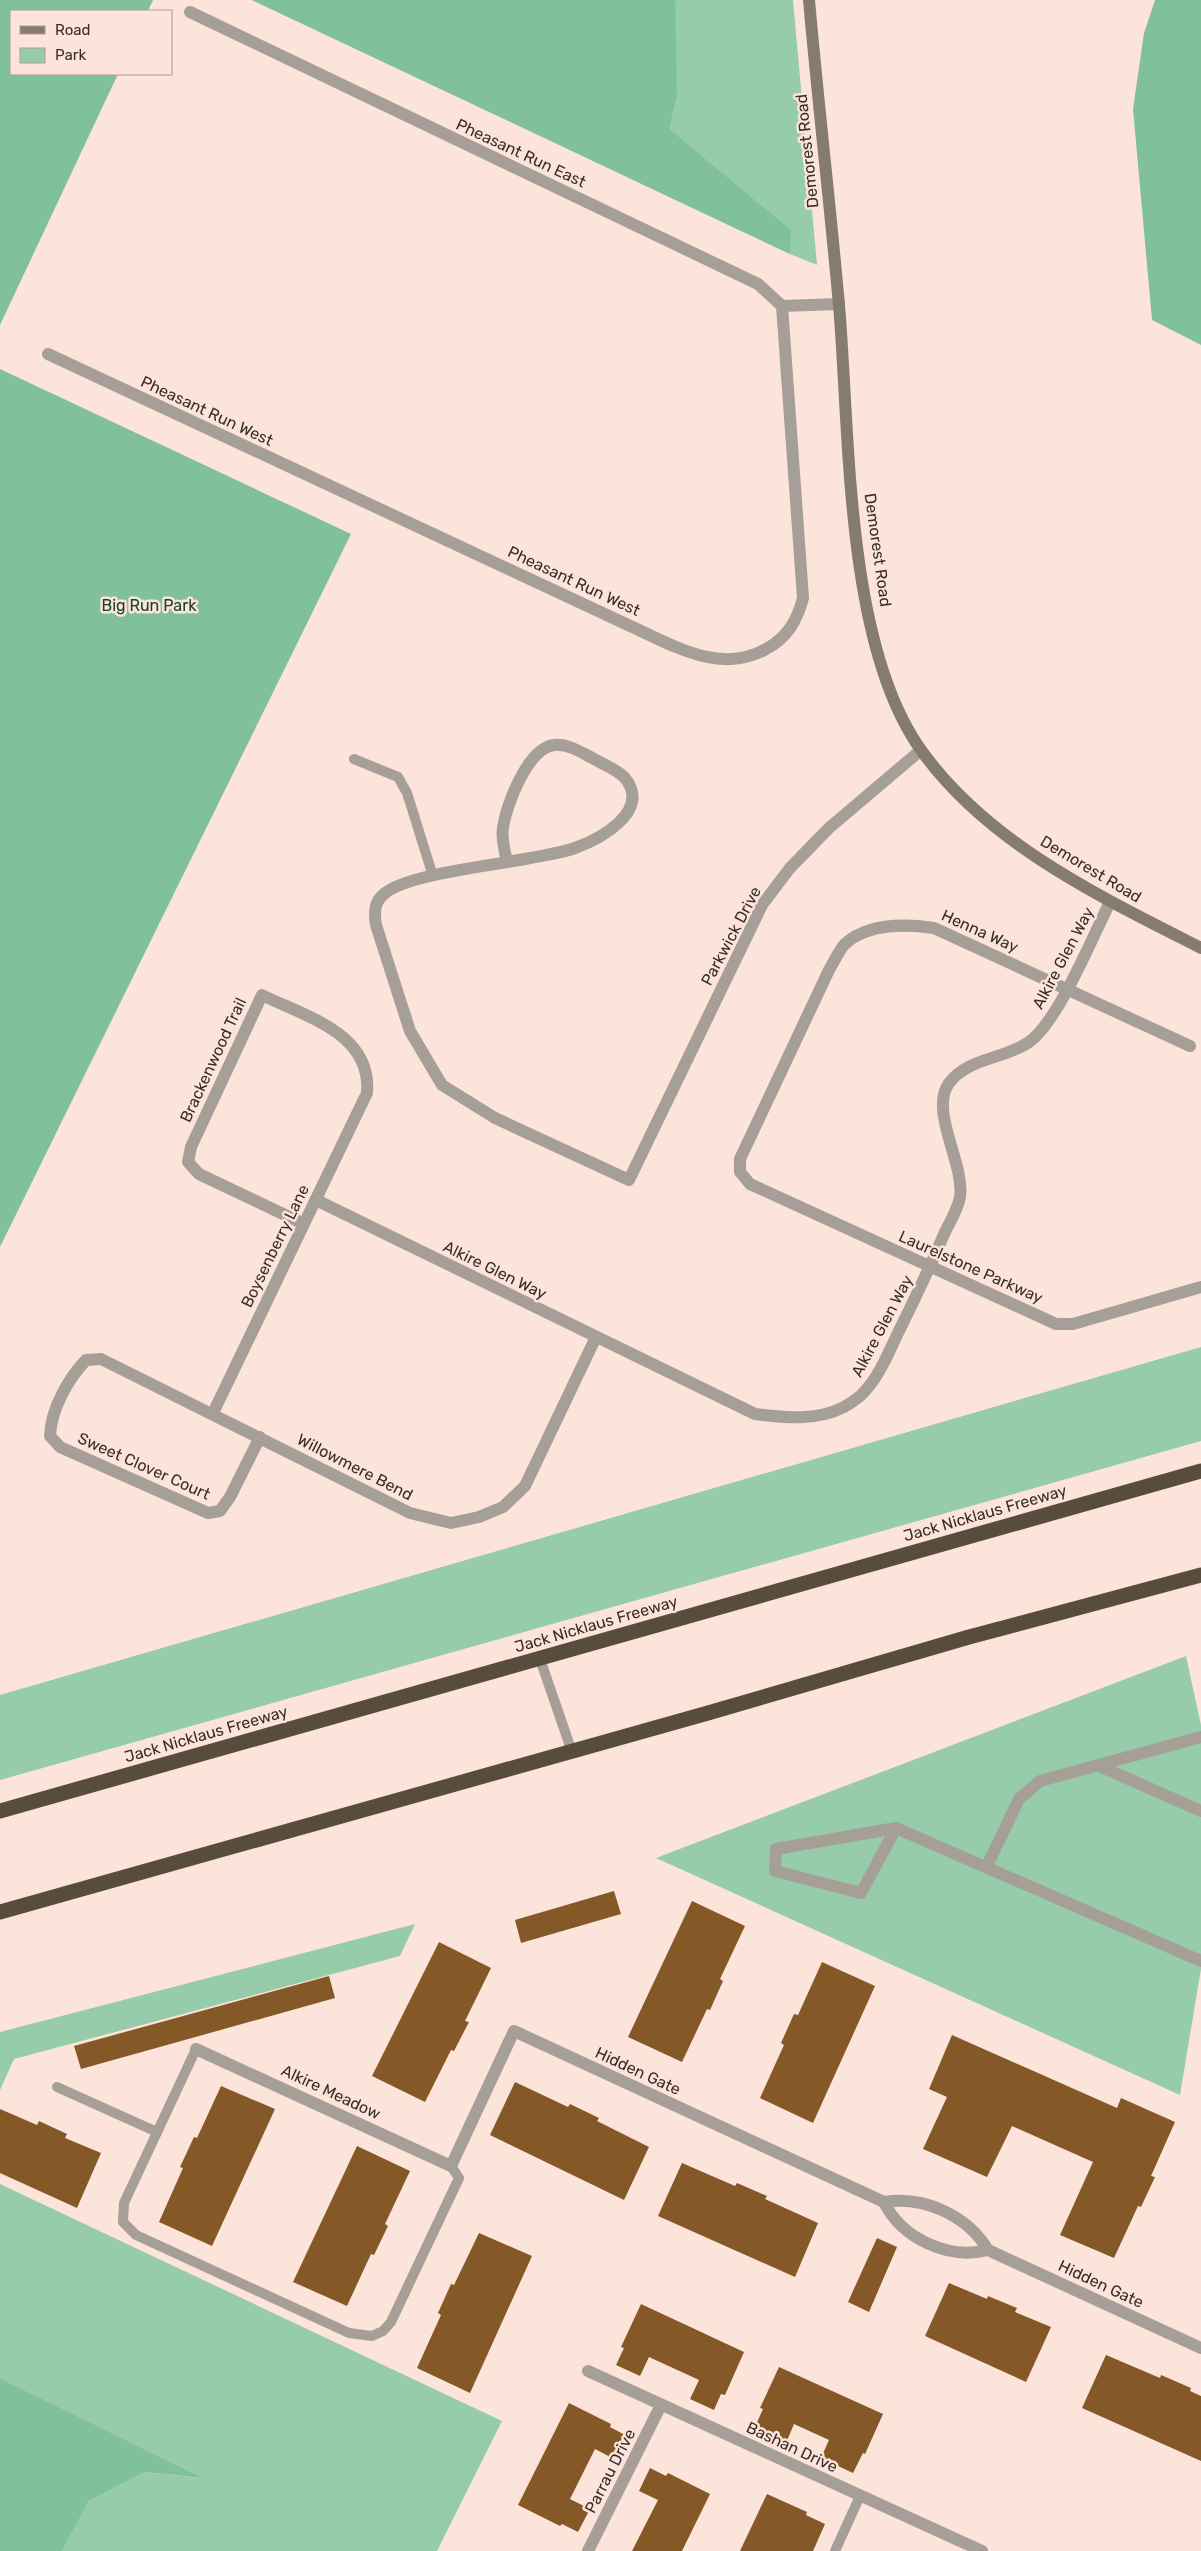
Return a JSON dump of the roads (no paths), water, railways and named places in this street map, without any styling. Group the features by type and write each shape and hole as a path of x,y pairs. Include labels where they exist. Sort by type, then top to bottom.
{"highway":[{"name":"Jack Nicklaus Freeway","path":"0,1810 1201,1471"},
{"path":"0,1912 572,1752 969,1637 1201,1575"}],"street":[{"name":"Demorest Road","path":"809,0 839,304 859,554 874,637 889,689 903,722 921,750 946,782 1006,835 1110,902 1201,948"},
{"name":"Pheasant Run East","path":"190,12 758,284 782,306"},
{"path":"782,306 839,304"},
{"name":"Pheasant Run West","path":"48,354 626,624 690,652 724,660 758,654 773,646 794,623 803,598 782,306"},
{"path":"433,876 507,862 575,848 619,825 630,811 632,793 625,778 612,768 571,748 555,744 540,750 529,762 512,798 502,829 507,862"},
{"name":"Parkwick Drive","path":"433,876 391,888 376,903 374,914 410,1031 442,1085 495,1118 629,1180 762,905 790,868 829,828 921,750"},
{"name":"Alkire Glen Way","path":"316,1200 755,1414 780,1418 819,1416 844,1407 865,1392 880,1370 930,1267 960,1199 961,1179 945,1119 944,1093 949,1083 960,1072 1017,1049 1030,1041 1046,1024 1067,988 1110,902"},
{"name":"Henna Way","path":"740,1172 740,1159 829,970 845,944 864,933 890,926 912,924 934,928 1190,1046"},
{"name":"Brackenwood Trail","path":"304,1224 199,1174 188,1162 191,1146 262,995 344,1035 359,1052 368,1076 367,1093"},
{"name":"Boysenberry Lane","path":"213,1413 367,1093"},
{"name":"Laurelstone Parkway","path":"740,1172 750,1184 1056,1324 1073,1324 1201,1286"},
{"name":"Willowmere Bend","path":"213,1413 410,1513 451,1523 479,1517 503,1507 525,1486 596,1338"},
{"name":"Sweet Clover Court","path":"213,1413 101,1359 86,1360 74,1372 51,1421 50,1436 60,1447 199,1512 208,1513 220,1512 230,1497 260,1437"},
{"path":"987,1866 1018,1799 1040,1781 1201,1737"},
{"path":"1097,1765 1201,1811"},
{"path":"896,1828 861,1893 775,1871 776,1849 896,1828 987,1866 1201,1961"},
{"name":"Hidden Gate","path":"451,2166 514,2031 884,2202 908,2201 943,2211 972,2228 988,2250"},
{"name":"Alkire Meadow","path":"196,2049 451,2166"},
{"name":"Hidden Gate","path":"884,2202 890,2214 898,2223 926,2242 959,2252 988,2250 1201,2348"},
{"name":"Bashan Drive","path":"588,2371 982,2551"},
{"name":"Parrau Drive","path":"588,2551 661,2405"}],"lane":[{"path":"354,760 398,777 407,793 433,876"},
{"path":"540,1659 572,1752"},
{"path":"196,2049 124,2203 123,2222 136,2235 348,2333 372,2336 383,2331 391,2322 459,2178 451,2166"},
{"path":"57,2087 157,2132"},
{"path":"835,2551 860,2496"}],"park label":[{"name":"Big Run Park","path":"149,605"}]}
